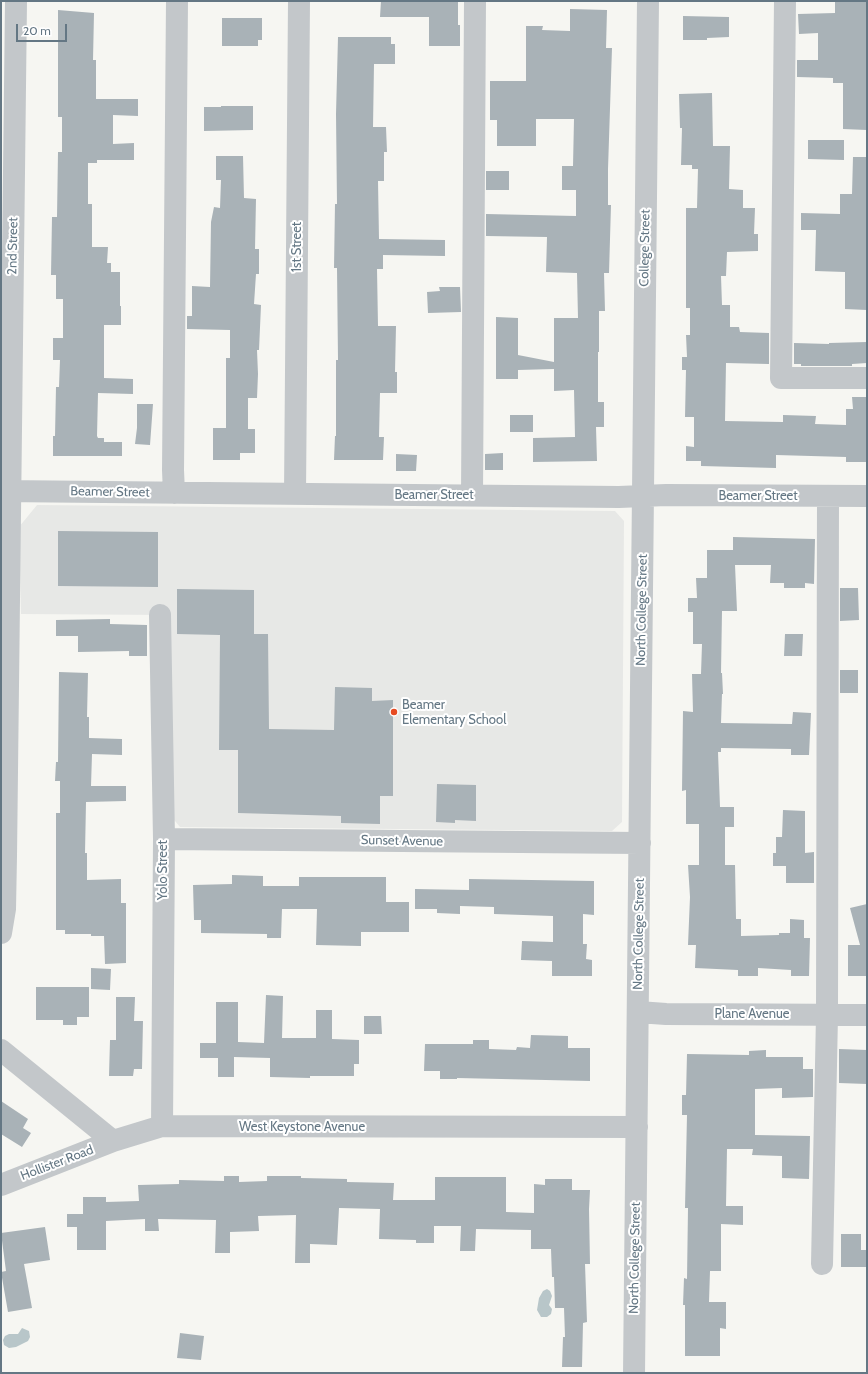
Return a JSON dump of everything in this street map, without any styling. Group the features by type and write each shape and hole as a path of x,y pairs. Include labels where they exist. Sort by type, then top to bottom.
{"street":[{"path":"174,493 177,1"},
{"name":"1st Street","path":"295,494 299,1"},
{"path":"472,495 475,1"},
{"name":"College Street","path":"643,496 648,1"},
{"path":"785,1 781,378 867,378"},
{"name":"2nd Street","path":"1,933 5,909 6,491 11,7"},
{"name":"Beamer Street","path":"6,491 295,494 867,496"},
{"name":"North College Street","path":"634,1373 643,496"},
{"path":"822,1264 827,1015 828,496"},
{"name":"Yolo Street","path":"160,615 164,839 162,1126"},
{"name":"Sunset Avenue","path":"164,839 640,843"},
{"name":"Plane Avenue","path":"638,1012 666,1014 867,1015"},
{"path":"1,1050 113,1141"},
{"name":"West Keystone Avenue","path":"113,1141 162,1126 637,1128"},
{"name":"Hollister Road","path":"1,1185 113,1141"}],"shaded area":[{"name":"Beamer Elementary School","path":"37,505 615,511 624,521 622,822 612,831 180,827 165,809 167,615 21,614 19,527"},
{"path":"547,1289 550,1291 552,1296 549,1305 552,1309 551,1314 547,1317 541,1317 537,1310 539,1298 543,1291"},
{"path":"22,1328 29,1331 30,1337 28,1341 16,1347 9,1348 4,1345 3,1340 5,1336 9,1334 18,1334"}],"building":[{"path":"381,1 458,1 460,46 429,46 429,17 380,17"},
{"path":"835,1 867,1 867,130 843,129 843,83 833,83 833,78 797,77 797,60 818,60 818,33 799,34 798,14 835,13"},
{"path":"570,9 607,10 606,48 612,48 608,169 608,205 611,205 609,273 604,273 605,311 599,311 598,352 598,402 604,402 604,427 596,427 597,461 533,462 533,438 575,437 574,390 554,391 554,369 518,370 518,379 496,379 496,317 518,318 518,355 554,362 554,318 578,318 577,273 546,272 547,237 486,236 486,214 576,216 576,190 562,190 562,166 573,166 574,119 536,119 536,146 497,146 497,120 490,120 490,81 526,81 526,26 543,26 542,30 570,31"},
{"path":"58,10 94,13 93,60 96,60 96,99 138,99 138,116 113,115 113,144 134,143 134,160 97,160 97,163 88,163 88,204 92,204 92,247 108,247 107,263 111,263 111,272 120,272 121,325 104,325 104,378 133,379 133,394 98,393 97,436 98,438 104,438 104,442 122,442 122,456 53,456 56,387 59,387 60,360 53,360 53,338 63,338 63,299 56,299 56,275 51,275 52,217 57,217 58,152 62,152 62,117 58,117"},
{"path":"683,16 729,17 729,37 707,38 707,40 683,40"},
{"path":"222,18 262,18 262,40 258,40 258,46 222,46"},
{"path":"338,37 391,37 391,44 395,44 395,64 374,64 373,127 386,127 387,152 384,152 384,181 378,181 379,239 445,240 445,256 383,255 383,269 377,269 378,326 396,326 395,372 397,372 397,393 380,393 379,437 384,437 383,460 334,460 336,436 336,360 338,360 337,268 334,268 335,204 337,204 336,114"},
{"path":"712,93 713,146 730,146 729,189 743,190 743,208 755,208 754,234 758,234 758,251 727,252 726,276 721,276 722,305 730,305 730,327 739,327 740,332 769,333 769,364 726,363 725,421 783,422 783,415 816,416 815,424 846,425 846,409 853,409 852,397 867,397 867,462 846,462 846,457 776,455 776,468 701,466 701,461 686,461 686,446 694,447 694,417 685,417 686,370 682,370 682,357 687,357 686,335 690,335 690,308 686,308 686,208 697,208 698,169 692,169 692,165 681,165 682,128 680,128 679,94"},
{"path":"253,106 253,130 204,131 204,107"},
{"path":"808,140 844,140 844,160 808,159"},
{"path":"216,156 243,156 244,198 256,199 255,249 259,249 259,274 256,274 254,304 261,305 259,350 257,350 257,398 248,398 248,429 255,429 255,453 240,453 240,460 213,460 213,428 226,428 226,358 230,358 230,330 187,329 187,316 192,316 192,286 210,287 211,222 214,207 220,208 221,180 216,180"},
{"path":"853,157 867,157 867,310 845,309 845,272 815,271 816,230 801,230 801,213 840,214 840,194 852,194"},
{"path":"486,171 509,171 509,190 486,190"},
{"path":"439,287 460,287 461,312 428,313 427,292 440,291"},
{"path":"867,342 867,363 852,364 852,366 801,366 801,364 794,364 794,343 829,344"},
{"path":"137,404 153,404 150,445 135,444"},
{"path":"510,415 533,415 533,432 510,432"},
{"path":"503,453 503,470 485,470 485,454"},
{"path":"396,454 417,455 416,471 396,471"},
{"path":"58,531 158,532 158,587 58,586"},
{"path":"733,537 815,539 814,584 805,583 805,588 784,588 784,583 770,583 771,565 735,565 737,611 722,611 721,673 723,694 721,723 792,724 793,712 811,713 809,755 791,755 791,749 721,748 721,752 718,752 720,807 734,807 734,827 725,827 725,865 735,865 736,919 741,919 741,936 779,935 779,933 790,933 790,919 804,920 804,938 810,938 809,976 791,976 791,970 758,968 758,976 738,976 738,970 695,968 696,945 688,945 690,897 688,865 699,865 699,824 686,824 686,790 682,791 683,711 693,712 692,674 701,674 702,644 693,644 693,612 688,612 688,598 697,598 696,578 707,578 707,550 733,550"},
{"path":"840,588 858,588 859,620 840,621"},
{"path":"177,589 254,590 254,634 268,634 269,729 334,730 335,687 372,688 372,701 393,700 393,796 380,796 380,824 341,823 341,816 238,813 238,750 219,750 220,635 177,634"},
{"path":"110,619 110,624 147,625 147,656 129,656 129,651 78,652 78,636 56,636 56,620"},
{"path":"785,634 803,634 802,656 784,656"},
{"path":"840,670 858,670 858,693 840,693"},
{"path":"59,672 88,673 87,717 89,717 89,738 122,739 122,755 92,754 91,786 126,786 126,801 86,802 85,853 87,853 87,880 121,879 121,903 126,903 126,963 105,964 104,936 91,936 91,934 65,934 65,930 56,930 56,813 60,813 60,781 55,781 56,762 58,762"},
{"path":"437,784 476,785 476,821 455,820 455,823 436,822"},
{"path":"783,810 805,811 805,853 814,852 814,883 786,883 786,866 773,866 773,853 776,853 776,837 782,837"},
{"path":"232,875 263,876 263,886 299,886 299,877 386,877 386,902 409,902 409,932 361,932 361,946 316,945 317,909 282,909 281,938 267,938 267,934 201,933 201,920 194,920 193,885 232,884"},
{"path":"469,879 594,881 594,915 583,914 583,944 587,944 586,959 592,960 592,976 552,976 552,961 521,960 522,941 553,942 553,916 494,914 494,907 460,906 460,914 437,913 437,909 415,909 415,889 469,890"},
{"path":"867,904 867,976 848,976 848,945 860,945 850,908"},
{"path":"91,968 111,969 110,990 91,989"},
{"path":"36,987 89,987 89,1017 77,1017 77,1025 63,1025 63,1020 36,1020"},
{"path":"266,995 283,996 282,1038 316,1038 316,1010 332,1010 332,1039 359,1040 359,1064 354,1064 354,1076 310,1076 310,1078 270,1077 270,1058 234,1057 234,1077 218,1077 218,1058 200,1058 200,1043 216,1043 216,1002 238,1002 238,1042 264,1043"},
{"path":"116,997 135,997 134,1021 143,1021 142,1069 134,1069 133,1076 109,1076 110,1040 116,1040"},
{"path":"364,1016 381,1016 382,1034 364,1034"},
{"path":"531,1035 568,1036 568,1048 590,1048 590,1081 457,1078 440,1079 440,1071 424,1071 425,1044 473,1044 473,1040 489,1040 489,1049 516,1050 517,1047 530,1048"},
{"path":"839,1049 867,1050 867,1084 839,1083"},
{"path":"766,1050 766,1057 803,1057 803,1069 813,1069 813,1097 782,1098 782,1088 755,1089 755,1135 810,1136 809,1179 782,1178 782,1156 752,1155 753,1149 727,1149 726,1206 743,1206 743,1225 721,1224 721,1271 710,1271 709,1302 726,1302 726,1329 720,1328 720,1356 685,1356 685,1305 683,1305 684,1278 687,1279 688,1208 685,1208 687,1115 682,1115 682,1095 686,1095 687,1054 749,1055 749,1051"},
{"path":"1,1101 28,1119 23,1128 31,1133 22,1147 1,1134"},
{"path":"224,1176 239,1176 239,1182 267,1181 267,1176 301,1176 301,1178 347,1179 347,1182 394,1183 393,1200 435,1200 435,1177 506,1177 506,1212 534,1213 534,1184 545,1185 545,1179 572,1179 572,1190 590,1190 590,1264 585,1264 587,1322 583,1323 582,1367 562,1367 563,1337 565,1337 564,1308 555,1308 551,1249 531,1249 531,1230 476,1229 475,1251 460,1251 461,1226 434,1226 434,1243 416,1243 416,1240 379,1239 380,1209 339,1208 337,1245 310,1244 310,1263 295,1263 296,1215 258,1216 259,1231 230,1232 230,1253 215,1253 216,1220 158,1219 159,1231 145,1231 145,1219 106,1221 106,1250 77,1250 77,1227 67,1227 67,1214 83,1214 83,1197 106,1197 106,1202 139,1201 138,1185 179,1184 179,1180 224,1181"},
{"path":"45,1227 50,1260 24,1264 32,1308 8,1312 1,1272 6,1271 1,1233"},
{"path":"841,1234 861,1234 861,1250 867,1250 867,1267 841,1267"},
{"path":"180,1333 204,1336 201,1360 177,1358"}],"place":[{"name":"Beamer Elementary School","path":"394,712"}]}
